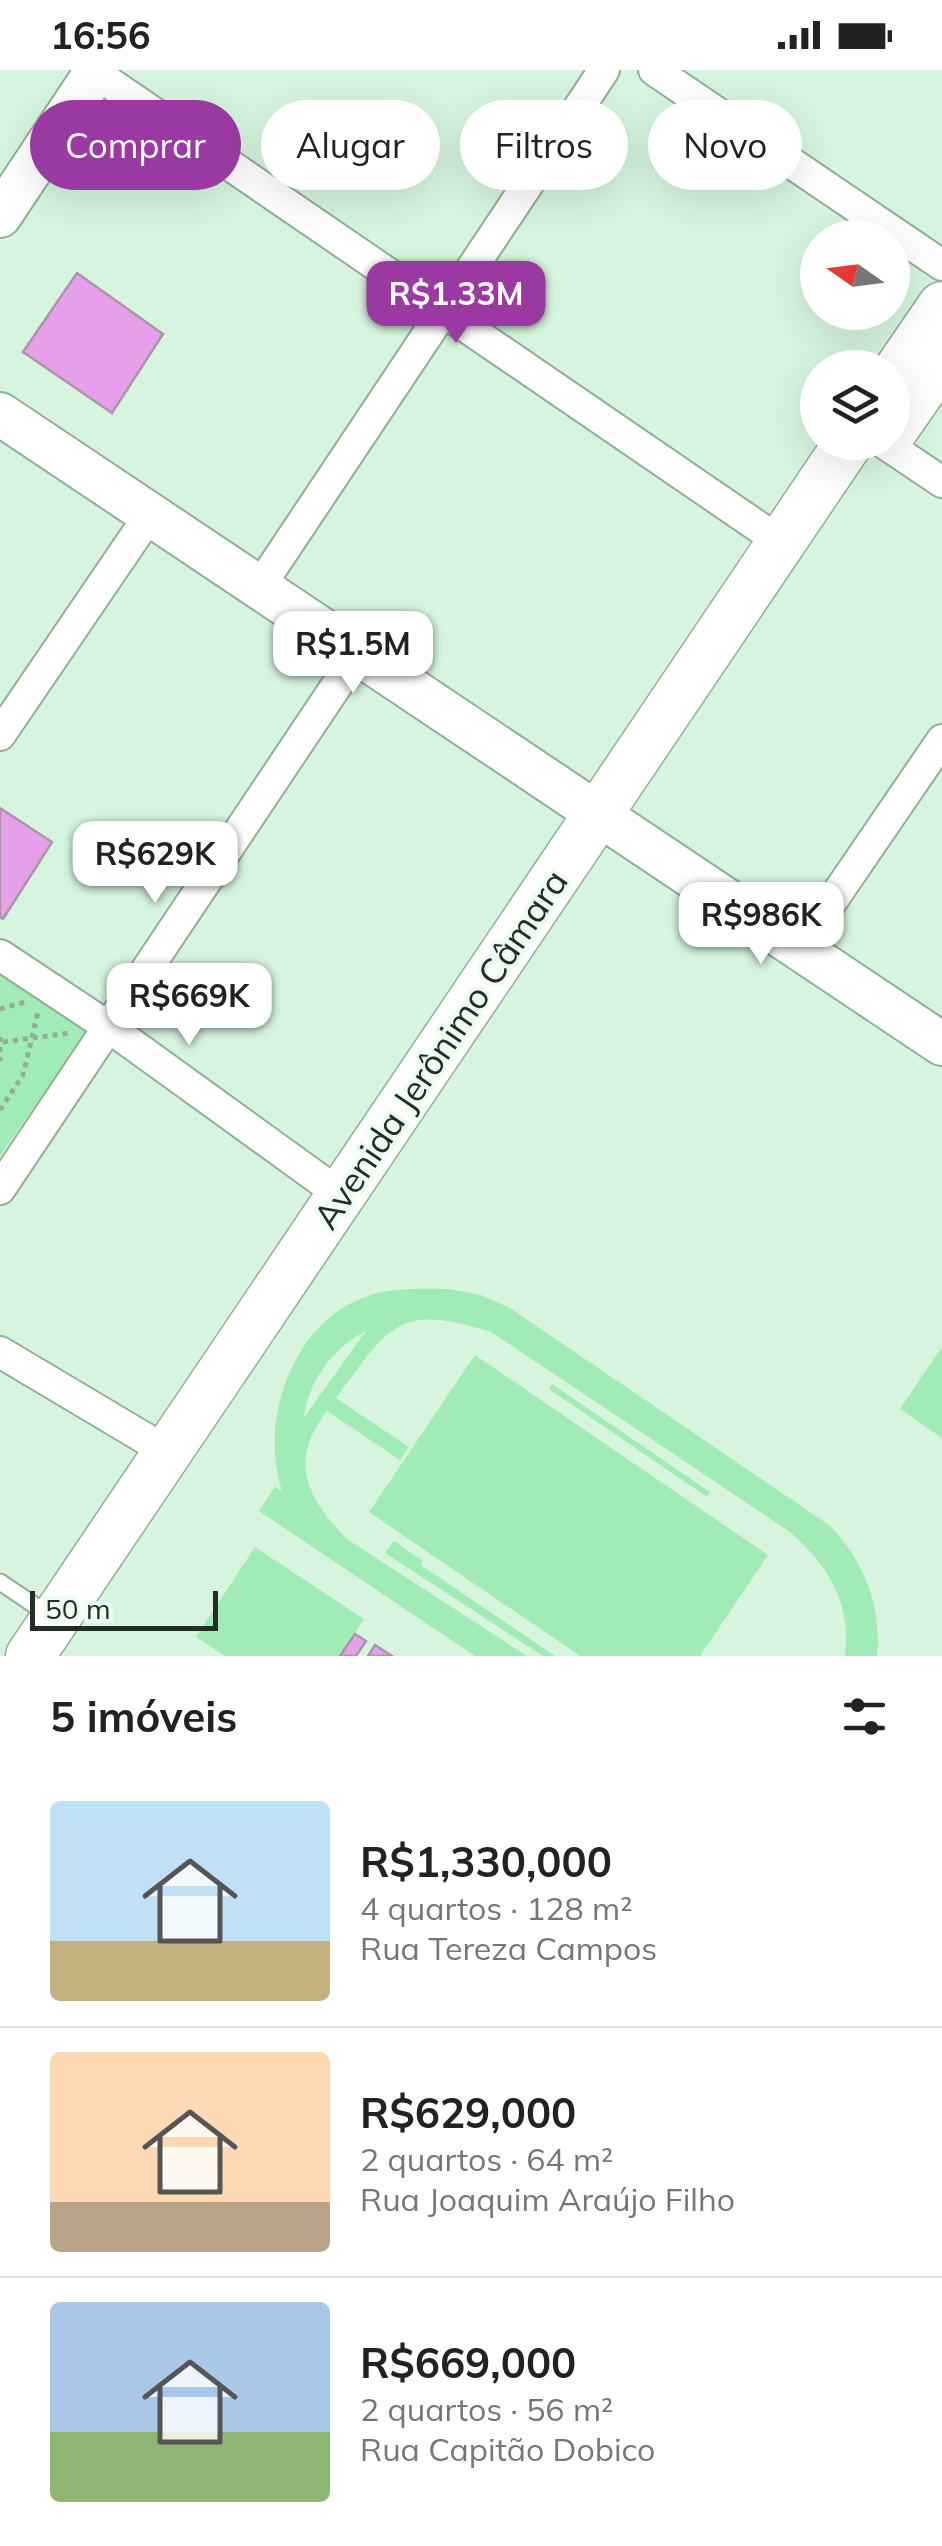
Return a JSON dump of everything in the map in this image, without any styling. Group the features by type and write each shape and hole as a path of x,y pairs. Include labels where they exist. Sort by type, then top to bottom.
{"main road":[{"path":"0,216 94,71"},
{"path":"910,353 942,306"},
{"path":"910,406 942,360"},
{"path":"0,414 942,1044"},
{"name":"Avenida Jerônimo Câmara","path":"51,1644 609,824 782,543 838,460"},
{"name":"Avenida Jerônimo Câmara","path":"51,1644 168,1452 342,1195 873,460"}],"street":[{"path":"258,589 604,70"},
{"path":"654,70 942,265"},
{"path":"94,71 782,543"},
{"path":"910,460 942,482"},
{"path":"0,735 149,516"},
{"path":"0,1189 357,655"},
{"path":"799,949 942,740"},
{"path":"0,955 110,1028 342,1195"},
{"path":"0,1352 168,1452"}],"lane":[{"path":"0,1582 51,1644"}],"path":[{"path":"13,993 71,1032"},
{"path":"1,1007 25,1002"},
{"path":"0,1110 22,1075 38,1010"},
{"path":"0,1061 2,1039 71,1032"},
{"path":"61,1047 71,1032"}],"green space":[{"path":"0,970 89,1028 0,1156"},
{"path":"449,1289 481,1295 510,1308 829,1525 852,1554 868,1585 877,1620 877,1656 845,1656 845,1619 834,1587 816,1558 790,1532 491,1332 460,1323 415,1321 398,1327 369,1354 336,1398 409,1447 400,1460 327,1411 308,1446 307,1478 321,1508 347,1539 527,1656 475,1656 259,1511 275,1487 282,1491 276,1464 279,1406 301,1352 318,1329 340,1310 365,1297 396,1290","holes":["366,1331 305,1416 311,1390 325,1366"]},
{"path":"942,1347 942,1438 900,1409"},
{"path":"475,1355 768,1555 700,1656 580,1656 369,1512"},
{"path":"552,1384 710,1492 707,1497 549,1389"},
{"path":"394,1541 423,1561 421,1565 555,1656 543,1656 385,1553"},
{"path":"255,1547 364,1619 340,1656 225,1656 196,1637"}],"building":[{"path":"77,273 163,334 112,413 23,352"},
{"path":"0,808 52,842 3,919 0,917"},
{"path":"355,1634 366,1641 356,1656 340,1656"},
{"path":"375,1645 392,1656 368,1656"}]}
